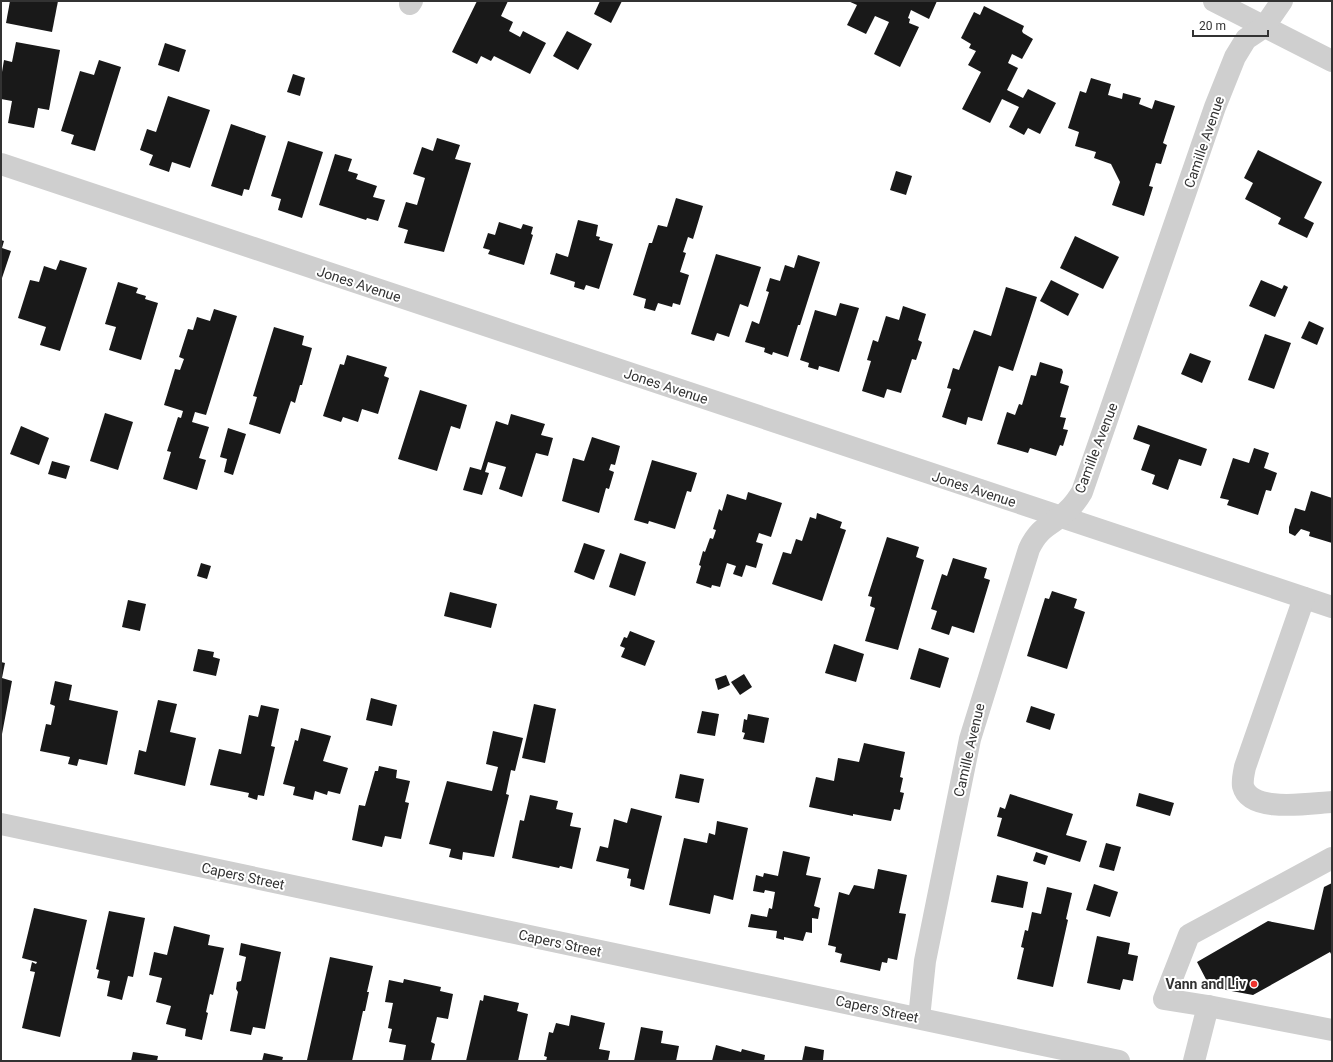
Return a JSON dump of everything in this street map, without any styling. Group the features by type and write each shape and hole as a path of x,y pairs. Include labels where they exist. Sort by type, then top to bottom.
{"street":[{"path":"1214,1 1332,61"},
{"name":"Camille Avenue","path":"919,1018 925,961 970,739 1028,549 1035,536 1045,526 1071,507 1082,492 1213,114 1235,57 1246,39 1264,26 1282,1"},
{"name":"Jones Avenue","path":"1,164 1332,607"},
{"path":"1304,598 1245,767 1243,786 1250,796 1261,802 1281,806 1332,802"},
{"name":"Capers Street","path":"1,824 1120,1061"},
{"path":"1332,858 1190,935 1164,999 1332,1030"},
{"path":"1194,1061 1208,1006"}],"building":[{"path":"10,1 58,1 52,32 6,23"},
{"path":"477,1 508,1 501,16 513,22 509,31 520,37 523,31 546,43 530,74 494,56 491,61 481,56 477,64 452,52"},
{"path":"600,1 622,1 611,23 594,14"},
{"path":"848,1 937,1 929,19 911,10 908,18 910,19 909,23 919,27 900,67 874,54 889,22 875,16 866,34 847,25 857,5"},
{"path":"984,6 1024,26 1022,31 1023,33 1033,39 1022,59 1012,54 1008,63 1018,68 1007,90 1023,98 1028,89 1056,103 1040,134 1028,128 1024,135 1009,127 1019,107 1002,99 990,123 962,109 981,72 968,65 976,51 969,48 971,44 961,38 974,12 980,15"},
{"path":"567,31 592,44 578,70 553,56"},
{"path":"16,42 60,50 49,110 38,108 34,128 8,123 12,101 1,99 1,78 4,60 12,62"},
{"path":"165,43 186,50 179,72 158,65"},
{"path":"99,60 121,67 95,151 71,144 74,135 61,131 80,71 94,75"},
{"path":"293,74 305,78 300,96 287,92"},
{"path":"1091,78 1111,84 1108,95 1122,99 1123,93 1141,98 1139,104 1152,109 1155,100 1175,106 1163,143 1167,145 1161,164 1156,163 1149,186 1153,187 1144,216 1112,205 1120,182 1111,164 1094,158 1096,152 1075,146 1079,132 1068,128 1080,91 1086,93"},
{"path":"168,96 210,110 190,168 172,162 169,172 149,165 153,155 140,150 147,129 156,132"},
{"path":"231,124 266,136 249,190 244,189 242,196 211,186"},
{"path":"437,138 460,145 455,159 471,163 444,252 404,243 408,230 398,227 406,202 417,205 425,178 413,174 422,147 433,151"},
{"path":"288,141 323,152 302,218 278,210 281,199 271,196"},
{"path":"1258,150 1322,182 1304,218 1314,223 1307,238 1278,224 1281,218 1245,199 1253,183 1244,178"},
{"path":"335,154 352,159 348,171 358,174 356,179 377,186 373,197 385,200 378,221 367,218 366,220 319,205"},
{"path":"896,171 912,176 906,195 890,190"},
{"path":"676,198 703,206 693,239 688,237 683,252 686,253 680,272 689,275 680,305 673,303 672,307 658,303 655,311 644,308 646,299 633,295 649,243 652,243 658,225 667,227"},
{"path":"578,220 598,225 596,236 600,237 599,240 613,244 599,289 586,285 584,290 574,287 575,282 550,274 556,253 568,257"},
{"path":"499,222 521,229 523,224 533,227 531,234 533,235 524,265 488,254 490,250 483,248 488,233 495,235"},
{"path":"1075,236 1119,257 1103,289 1060,268"},
{"path":"1,240 4,241 2,248 11,251 1,281"},
{"path":"716,254 761,267 748,307 740,304 729,337 717,333 714,341 691,334"},
{"path":"798,255 820,262 788,357 773,352 772,355 764,352 765,348 745,342 752,321 759,324 769,292 766,291 770,278 780,281 785,265 794,268"},
{"path":"60,260 87,268 60,351 40,345 46,327 18,318 30,280 39,282 44,266 56,270"},
{"path":"1051,280 1079,294 1068,316 1040,301"},
{"path":"1261,280 1282,289 1284,285 1288,287 1275,317 1249,306"},
{"path":"118,282 138,288 136,293 146,296 145,299 158,303 141,360 109,350 116,327 105,324"},
{"path":"1006,287 1037,297 1013,371 999,366 982,421 968,417 966,425 942,417 951,389 947,388 953,368 959,370 974,330 991,336"},
{"path":"840,303 859,308 839,372 819,366 818,370 808,367 809,363 800,360 815,310 836,316"},
{"path":"903,306 926,314 918,340 922,342 916,360 912,359 901,393 887,389 884,398 862,391 871,361 867,360 873,340 878,342 886,316 899,320"},
{"path":"214,309 237,316 206,415 195,412 192,422 209,427 199,458 206,460 197,490 163,479 171,452 167,451 178,417 181,418 183,411 164,405 175,369 180,370 184,359 179,357 188,329 193,330 197,317 210,321"},
{"path":"1309,321 1324,328 1317,345 1301,338"},
{"path":"274,327 304,336 302,345 312,348 302,385 300,385 295,403 291,401 280,434 249,424 257,397 253,396"},
{"path":"1265,334 1291,343 1274,389 1248,380"},
{"path":"1190,353 1211,361 1202,383 1181,374"},
{"path":"347,355 387,367 384,376 389,378 378,414 362,409 358,422 343,417 341,422 323,416 340,364 344,365"},
{"path":"1040,362 1062,369 1063,372 1060,383 1069,386 1060,417 1066,418 1063,429 1068,430 1063,446 1060,445 1056,456 1030,448 1028,453 997,444 1007,412 1015,415 1019,404 1022,405 1031,375 1036,376"},
{"path":"420,390 467,405 460,429 451,426 437,471 398,459"},
{"path":"105,413 133,422 118,470 90,461"},
{"path":"511,414 545,424 541,435 553,438 548,456 536,453 522,497 499,489 506,467 488,462 485,472 489,473 482,495 463,490 470,467 481,470 496,421 508,425"},
{"path":"1138,425 1207,449 1201,466 1179,459 1168,490 1152,484 1155,475 1141,470 1150,445 1133,439"},
{"path":"21,426 49,438 39,465 10,454"},
{"path":"228,428 246,434 233,475 224,472 227,459 220,457"},
{"path":"592,437 620,446 615,465 611,464 609,470 614,472 609,489 606,488 599,513 562,501 573,458 584,461"},
{"path":"1254,448 1269,453 1264,468 1277,473 1271,491 1266,490 1258,515 1227,505 1229,500 1220,498 1233,458 1249,463"},
{"path":"652,460 697,473 691,492 687,491 675,529 649,521 648,524 634,520"},
{"path":"52,461 70,466 66,479 48,474"},
{"path":"1311,491 1332,498 1332,543 1309,536 1310,532 1301,529 1295,536 1289,533 1289,527 1295,508 1305,511"},
{"path":"748,492 782,503 771,537 759,533 756,542 763,544 756,568 746,565 742,577 733,574 736,566 727,563 720,587 712,585 711,588 696,583 701,566 699,565 703,551 705,552 710,538 713,539 716,530 713,529 719,509 722,511 727,494 746,500"},
{"path":"817,513 842,522 840,528 846,530 822,601 772,584 783,552 791,554 796,539 802,541 810,517 816,519"},
{"path":"887,537 919,547 916,557 924,560 898,650 865,641 875,608 870,606 872,597 868,596"},
{"path":"584,543 605,550 594,580 574,572"},
{"path":"620,553 646,562 635,596 609,587"},
{"path":"953,558 987,568 984,578 990,580 974,633 952,626 949,635 931,629 937,611 931,609 942,574 947,576"},
{"path":"201,563 211,566 207,579 197,576"},
{"path":"1052,591 1077,599 1074,608 1085,612 1067,669 1027,656 1045,598 1049,599"},
{"path":"450,592 497,604 491,628 444,616"},
{"path":"128,600 146,604 140,631 122,627"},
{"path":"630,631 655,641 645,666 621,657 625,648 620,646 624,637 627,638"},
{"path":"834,644 864,654 856,682 825,673"},
{"path":"919,648 949,658 940,688 910,679"},
{"path":"198,649 214,652 213,657 220,659 216,676 193,671"},
{"path":"1,662 5,663 2,678 12,681 2,734"},
{"path":"744,674 752,687 740,695 731,682"},
{"path":"726,675 730,685 718,690 715,679"},
{"path":"55,681 72,685 69,700 118,711 107,765 79,759 77,766 68,764 70,757 40,751 46,724 51,725 55,706 50,704"},
{"path":"371,698 397,705 392,726 366,720"},
{"path":"158,700 177,704 170,732 196,738 185,786 134,774 139,750 146,752"},
{"path":"534,704 556,709 545,763 522,758"},
{"path":"261,705 279,709 271,746 275,747 264,796 258,795 257,800 248,797 249,793 210,785 219,749 241,754 249,715 258,717"},
{"path":"1031,706 1055,714 1050,730 1026,722"},
{"path":"702,711 719,714 715,736 697,733"},
{"path":"748,714 769,718 764,743 743,739 745,733 742,732 744,719 747,720"},
{"path":"301,728 331,736 323,761 348,768 340,794 328,791 327,795 315,791 313,800 293,795 295,787 283,784 295,740 298,741"},
{"path":"493,731 523,738 515,771 511,770 506,794 509,795 494,857 463,852 462,860 449,857 451,849 429,844 447,781 492,791 498,767 486,764"},
{"path":"864,743 905,752 900,777 903,778 900,792 904,793 900,810 894,809 891,821 853,814 853,816 809,807 816,777 834,781 838,758 859,762"},
{"path":"379,766 397,770 396,778 410,781 405,802 409,803 401,839 385,836 382,847 352,840 359,805 365,806 375,771 378,771"},
{"path":"680,774 704,779 699,803 675,798"},
{"path":"1139,793 1174,803 1170,816 1136,806"},
{"path":"1010,794 1073,814 1066,835 1087,841 1080,862 997,836 1002,818 997,817 1000,807 1005,809"},
{"path":"530,795 558,801 556,809 573,813 570,826 581,828 572,869 560,866 559,868 512,858 520,820 524,821"},
{"path":"631,808 662,816 644,890 630,886 631,879 627,878 629,869 596,861 600,846 608,848 614,819 627,823"},
{"path":"717,821 748,828 733,900 714,895 710,914 669,905 684,838 707,843 709,833 715,835"},
{"path":"1106,843 1121,847 1114,871 1099,867"},
{"path":"783,851 810,857 806,875 821,878 814,906 820,908 818,919 812,918 812,933 806,932 803,941 784,937 784,940 776,938 777,931 748,927 751,914 767,917 769,908 772,909 775,892 765,890 764,893 753,891 756,875 763,877 764,873 778,876"},
{"path":"1036,852 1048,856 1045,865 1033,861"},
{"path":"878,869 907,875 899,913 906,914 897,960 888,958 887,963 882,962 880,971 840,962 842,954 835,952 836,947 828,945 839,892 849,895 854,885 874,889"},
{"path":"997,875 1028,882 1023,908 991,902"},
{"path":"1332,883 1332,956 1330,952 1253,995 1210,987 1197,962 1268,921 1314,930 1324,887"},
{"path":"1094,884 1118,892 1110,917 1086,910"},
{"path":"1047,887 1072,893 1066,919 1068,920 1053,987 1017,979 1024,948 1021,947 1025,930 1028,931 1032,912 1041,914"},
{"path":"34,908 87,920 60,1037 22,1028 35,972 30,971 32,962 36,964 37,962 22,958"},
{"path":"109,911 145,918 133,977 128,976 122,1000 107,996 110,981 97,978 99,970 96,969"},
{"path":"174,926 210,935 208,945 224,948 213,995 210,994 206,1012 208,1013 202,1040 185,1036 186,1029 166,1024 171,1006 156,1002 162,978 149,975 154,952 167,955"},
{"path":"1097,936 1130,943 1128,954 1138,956 1133,981 1123,979 1120,990 1087,983"},
{"path":"241,943 281,952 265,1029 253,1027 251,1035 230,1031 238,992 236,989 237,982 241,981 246,957 239,955"},
{"path":"330,957 373,966 367,992 369,992 365,1011 363,1011 352,1061 307,1060"},
{"path":"404,979 441,987 440,991 453,994 448,1019 437,1017 431,1042 435,1044 431,1061 403,1061 406,1045 389,1042 392,1029 388,1028 393,1003 385,1002 389,980 403,983"},
{"path":"484,995 519,1003 517,1011 528,1014 518,1061 466,1061 480,1000 483,1001"},
{"path":"571,1015 605,1023 599,1049 610,1051 608,1061 546,1061 547,1057 544,1056 549,1032 553,1033 556,1023 569,1026"},
{"path":"641,1027 663,1031 661,1043 679,1046 676,1061 634,1061"},
{"path":"716,1045 741,1052 742,1049 765,1055 764,1061 712,1061"},
{"path":"805,1046 824,1050 823,1060 825,1061 802,1061"},
{"path":"133,1052 158,1056 157,1061 131,1061"},
{"path":"264,1053 283,1057 282,1061 262,1061"}],"place":[{"name":"Vann and Liv","path":"1254,984"}]}
